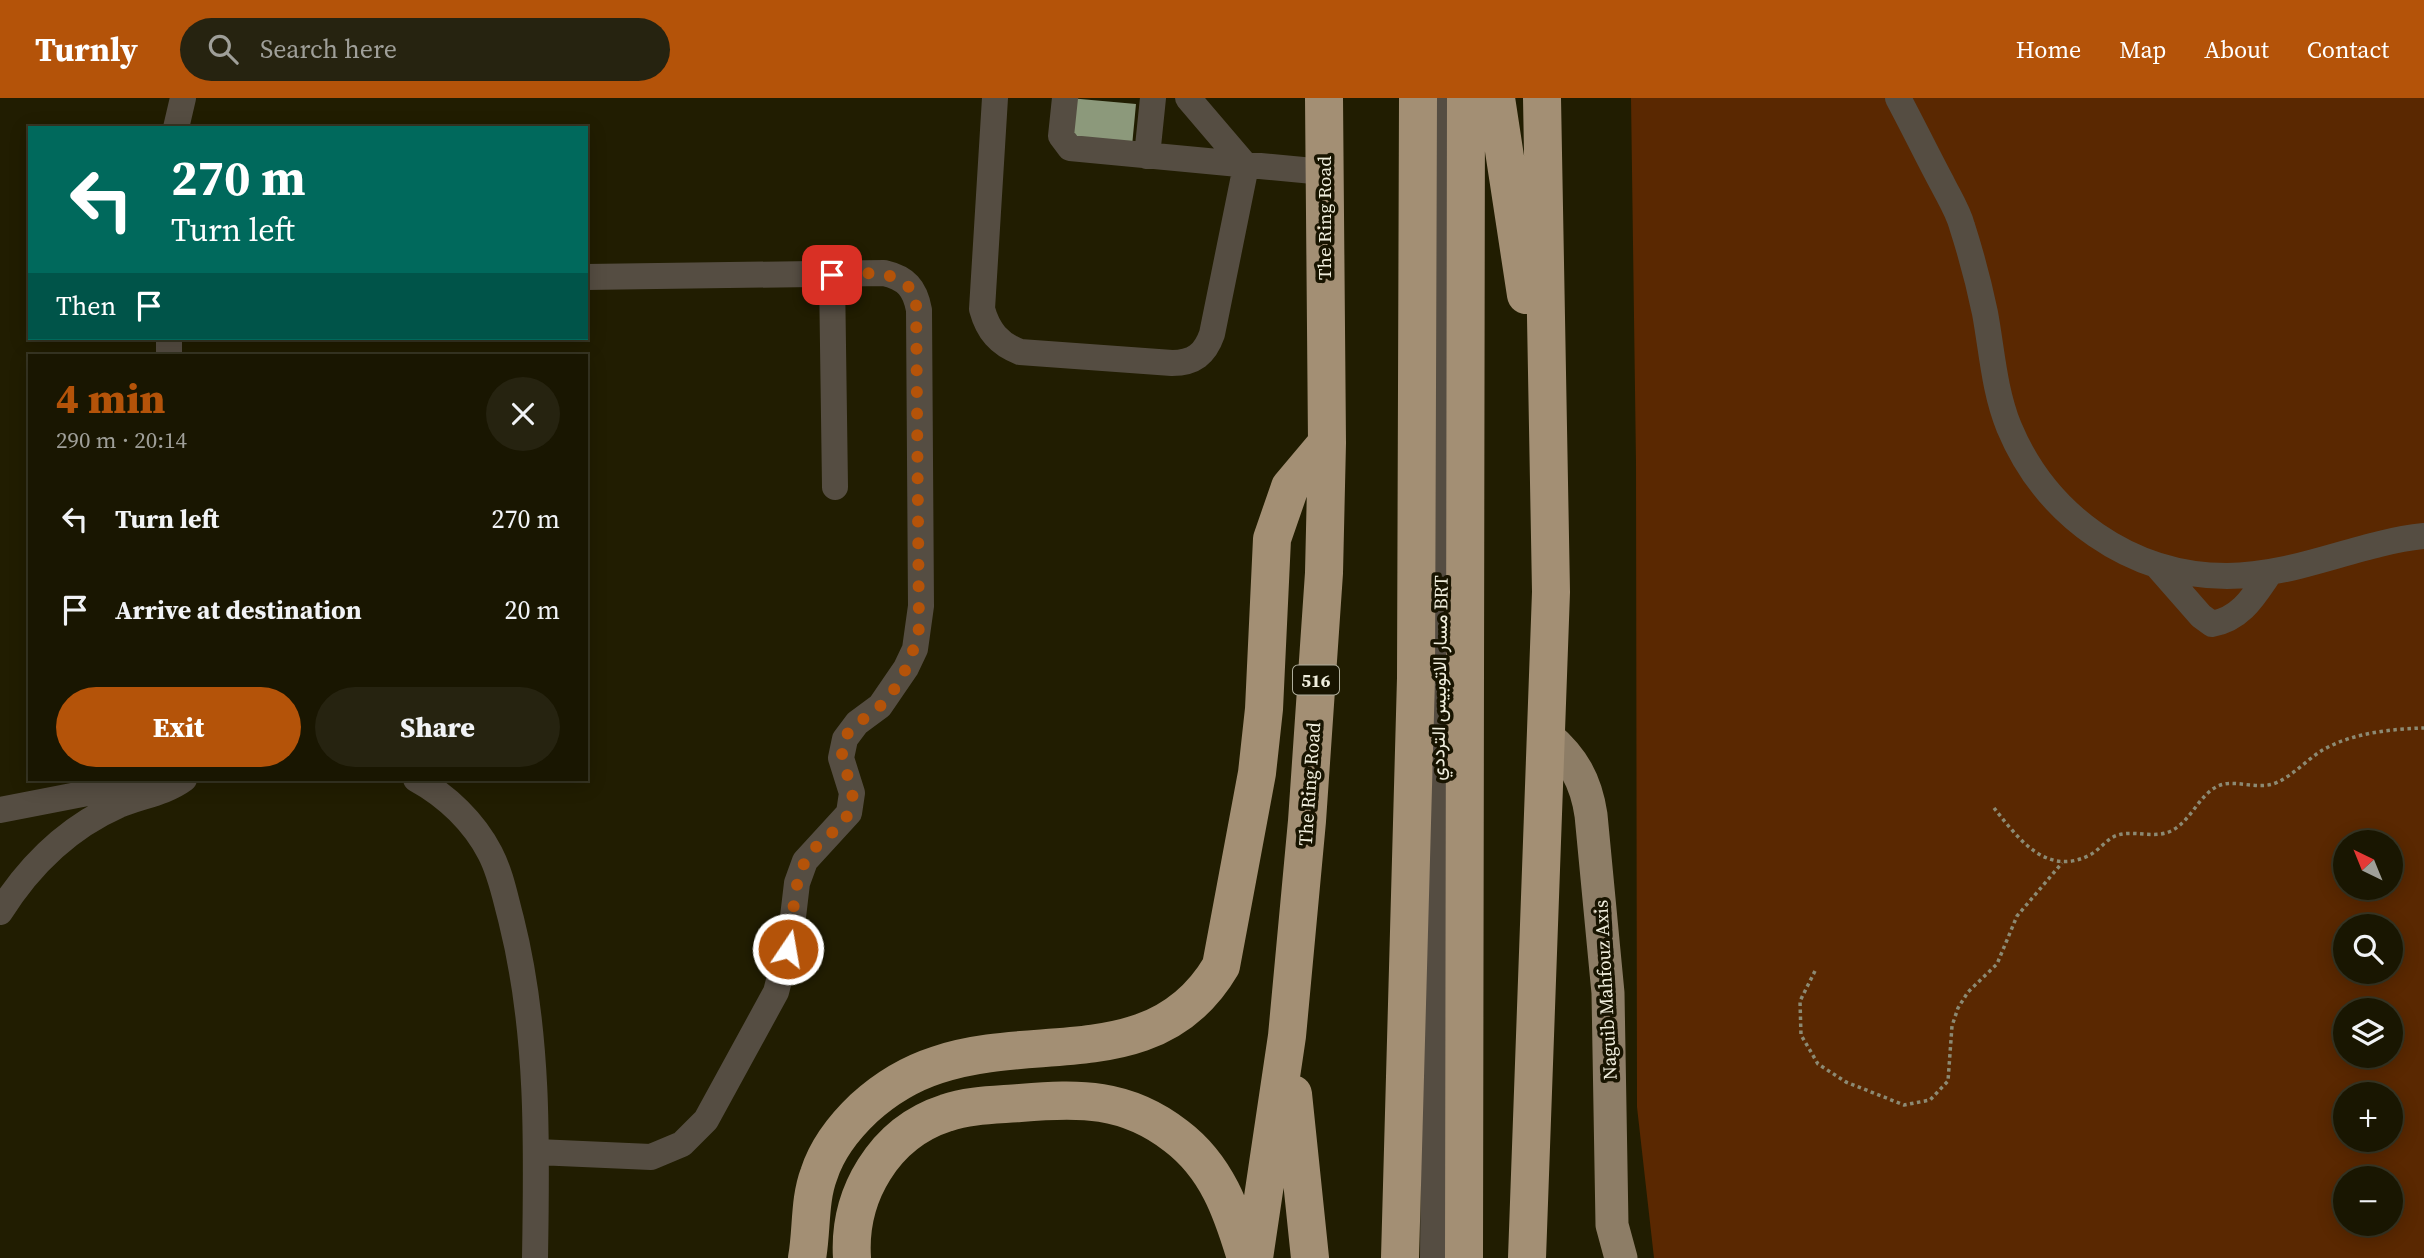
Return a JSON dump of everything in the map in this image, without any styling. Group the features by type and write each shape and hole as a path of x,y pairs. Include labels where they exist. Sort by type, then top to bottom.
{"highway":[{"name":"The Ring Road","path":"1254,1258 1287,1036 1308,807 1324,573 1327,443 1324,98"},
{"path":"1399,1258 1416,692 1418,98"},
{"path":"1464,1258 1466,98"},
{"path":"1496,98 1523,279 1546,393"},
{"path":"1527,1258 1551,592 1542,98"},
{"path":"807,1258 818,1174 847,1127 878,1095 906,1077 937,1065 970,1057 1122,1040 1150,1032 1189,1007 1212,981 1221,966 1257,773 1264,709 1272,539 1290,487 1327,443"},
{"path":"1287,1036 1310,1258"},
{"path":"852,1258 853,1226 863,1189 883,1156 911,1130 945,1113 964,1108 1074,1099 1096,1101 1139,1113 1193,1151 1225,1196 1246,1258"}],"main road":[{"name":"Naguib Mahfouz Axis","path":"1547,736 1573,762 1588,796 1591,815 1608,993 1612,1225 1621,1258"}],"street":[{"path":"176,126 183,98"},
{"path":"995,98 982,309 991,332 1009,348 1020,352 1172,363 1186,363 1198,357 1208,347 1212,334 1246,166"},
{"path":"1065,98 1061,136 1066,145 1074,150 1324,172"},
{"path":"1147,156 1153,98"},
{"path":"1188,98 1246,166"},
{"name":"مسار الاتوبيس الترددي BRT","path":"1433,1258 1443,98"},
{"path":"1898,98 1962,223 1985,315 1995,378 2010,428 2053,498 2083,528 2121,551 2158,567 2192,574 2269,574 2424,536"},
{"path":"537,1152 652,1157 682,1144 706,1120 776,992 791,934 797,883 805,861 849,813 852,793 841,758 845,739 894,688 915,649 921,606 916,296 909,285 898,276 884,274 588,277"},
{"path":"832,275 835,486"},
{"path":"2158,567 2201,616 2212,624 2222,622 2247,606 2269,574"},
{"path":"0,810 152,781"},
{"path":"0,912 40,861 75,831 106,811 180,781"},
{"path":"419,781 436,792 467,820 498,869 516,942 532,1049 537,1152 535,1258"}],"path":[{"path":"1815,971 1800,1001 1801,1035 1818,1064 1846,1082 1904,1105 1930,1100 1948,1081 1952,1026 1958,1008 1968,992 1997,964 2017,916 2062,863 2089,855 2119,834 2157,835 2171,831 2213,788 2223,784 2256,788 2279,782 2323,750 2351,738 2424,728"},
{"path":"1994,808 2031,851 2062,863"}],"shaded area":[{"path":"1631,98 2424,98 2424,1258 1654,1258 1637,1107 1636,463"}],"building":[{"path":"1069,98 1136,104 1132,146 1065,140"}],"route":[{"path":"788,949 797,883 805,861 812,850 845,820 852,803 850,784 841,758 845,739 857,723 880,706 906,668 915,649 921,606 919,310 916,296 909,285 898,276 832,275"}]}
